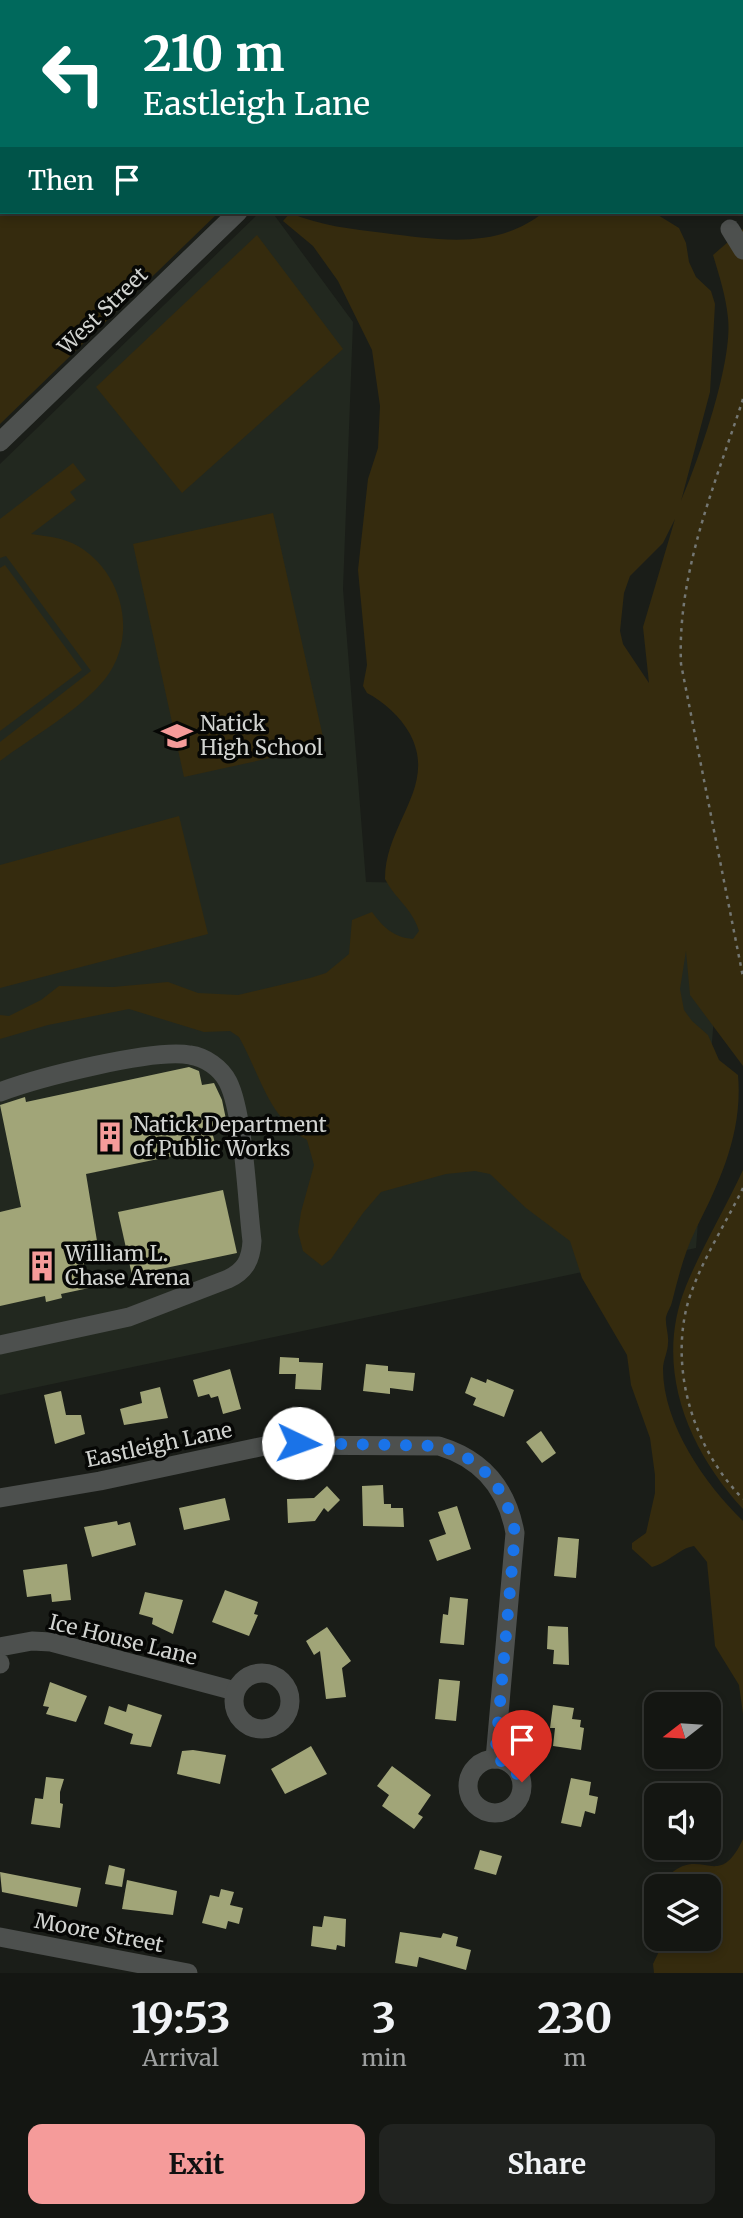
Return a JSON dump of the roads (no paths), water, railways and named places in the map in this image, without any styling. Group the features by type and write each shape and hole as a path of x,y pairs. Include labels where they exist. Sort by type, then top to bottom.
{"street":[{"name":"West Street","path":"0,442 236,214"},
{"path":"730,229 743,250"},
{"path":"0,1091 142,1057 175,1054 203,1059 222,1073 233,1097 252,1241 249,1261 228,1279 129,1317 0,1345"},
{"name":"Eastleigh Lane","path":"0,1498 100,1482 269,1445 417,1445 439,1446 460,1452 482,1467 497,1485 510,1510 515,1533 495,1759"},
{"name":"Ice House Lane","path":"0,1647 32,1641 51,1642 235,1692"},
{"name":"Moore Street","path":"0,1937 188,1973"}],"place":[{"name":"Natick High School","path":"177,736"},
{"name":"Natick Department of Public Works","path":"110,1137"},
{"name":"William L. Chase Arena","path":"42,1266"}]}
